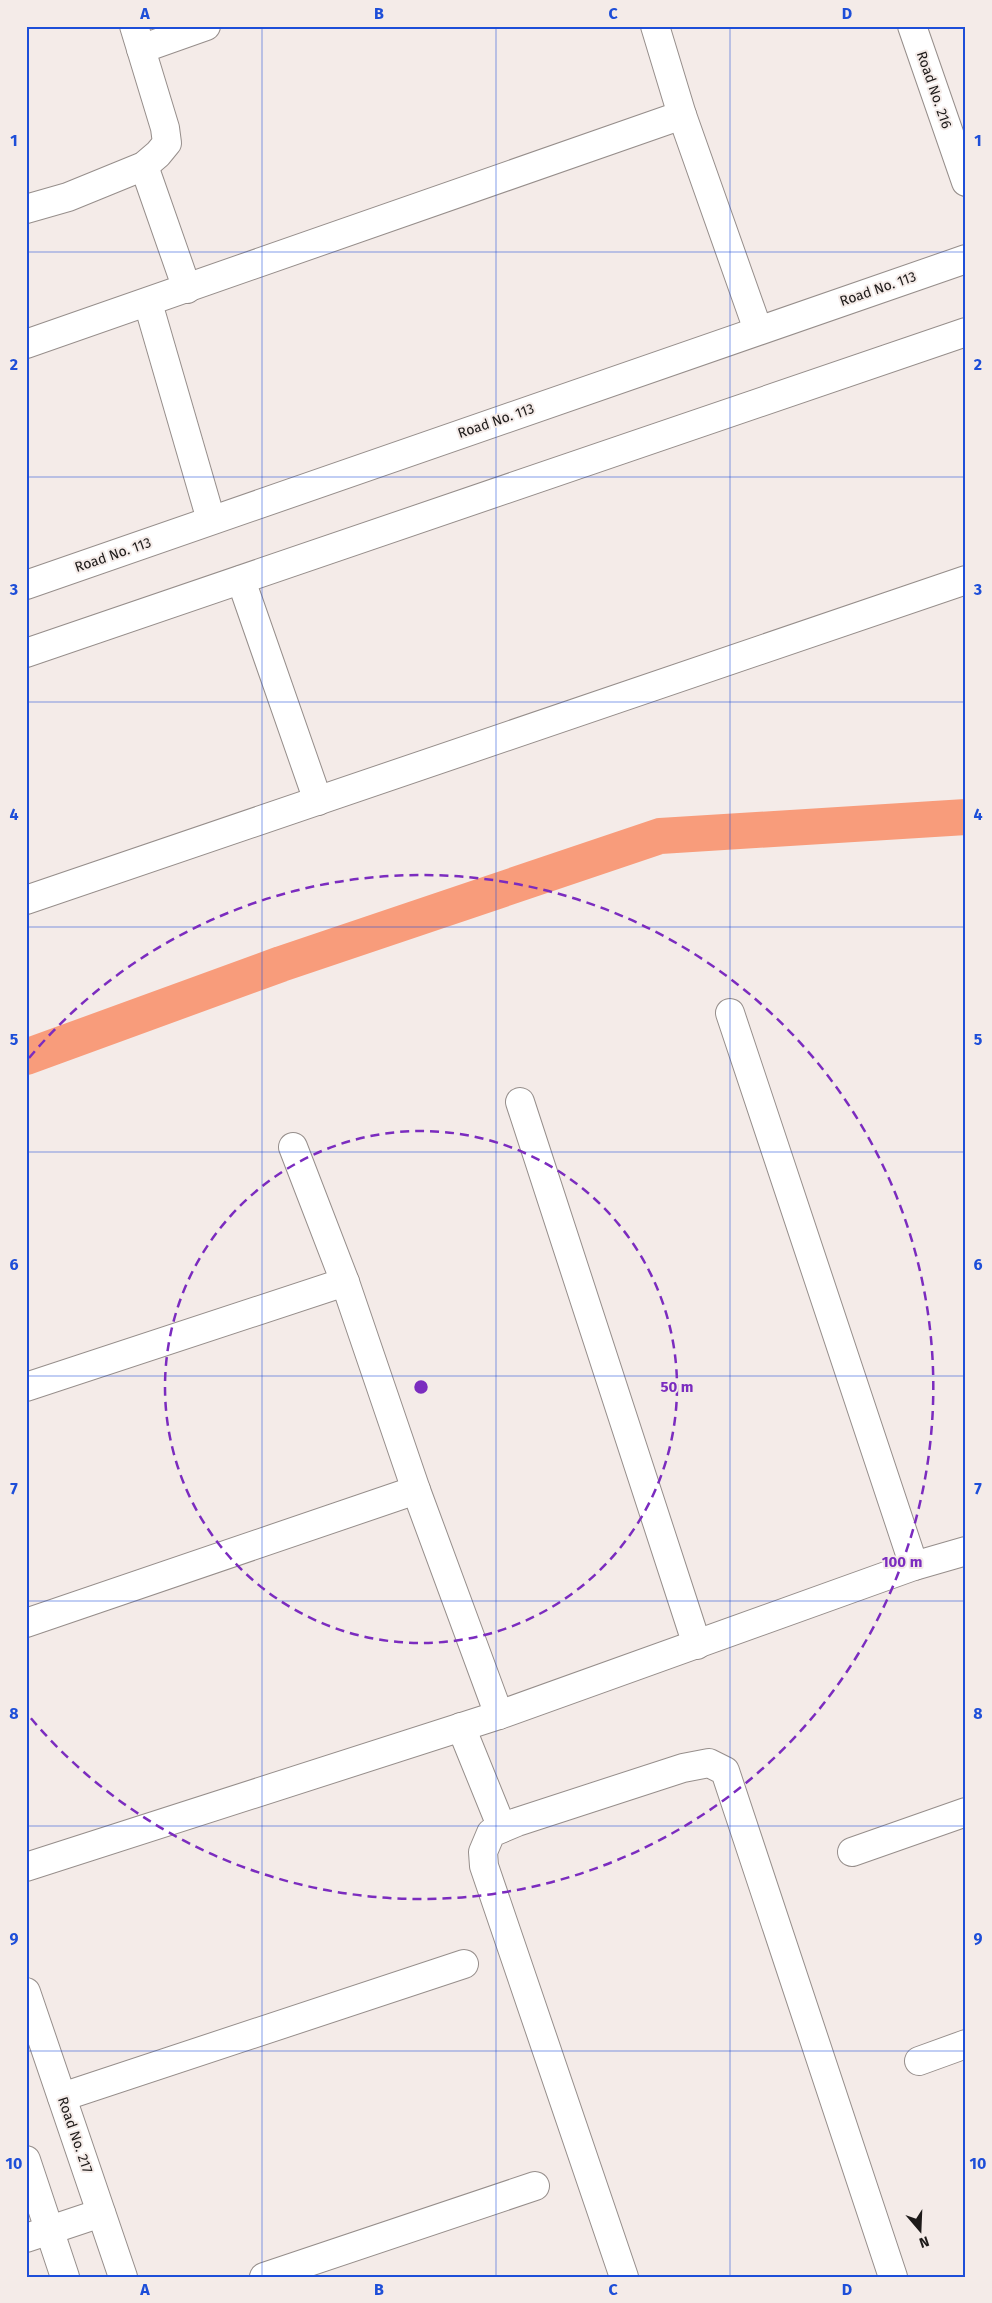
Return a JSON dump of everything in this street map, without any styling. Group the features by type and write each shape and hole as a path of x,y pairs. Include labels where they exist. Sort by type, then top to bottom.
{"street":[{"path":"26,209 68,197 144,166 158,154 167,143 165,128 137,38 206,26"},
{"path":"655,26 682,115 758,330"},
{"name":"Road No. 216","path":"912,26 966,182"},
{"path":"26,344 682,115"},
{"path":"144,166 187,289"},
{"name":"Road No. 113","path":"26,585 966,259"},
{"path":"148,303 211,520"},
{"path":"26,653 966,332"},
{"path":"241,580 318,801"},
{"path":"26,900 966,580"},
{"path":"730,1013 914,1566"},
{"path":"520,1102 697,1645"},
{"path":"293,1147 345,1282 416,1490 499,1715"},
{"path":"26,1387 345,1282"},
{"path":"26,1623 416,1490"},
{"path":"26,1867 499,1715 914,1566 966,1551"},
{"path":"461,1727 502,1828"},
{"path":"624,2277 484,1866 483,1852 491,1833 502,1828 683,1768 709,1763 725,1771 893,2277"},
{"path":"852,1852 966,1812"},
{"path":"62,2097 464,1964"},
{"name":"Road No. 217","path":"26,1992 123,2277"},
{"path":"919,2061 966,2044"},
{"path":"26,2160 38,2235 65,2277"},
{"path":"264,2277 535,2186"},
{"path":"38,2235 101,2213"}],"waterway":[{"path":"26,1057 281,964 660,836 966,817"}]}
